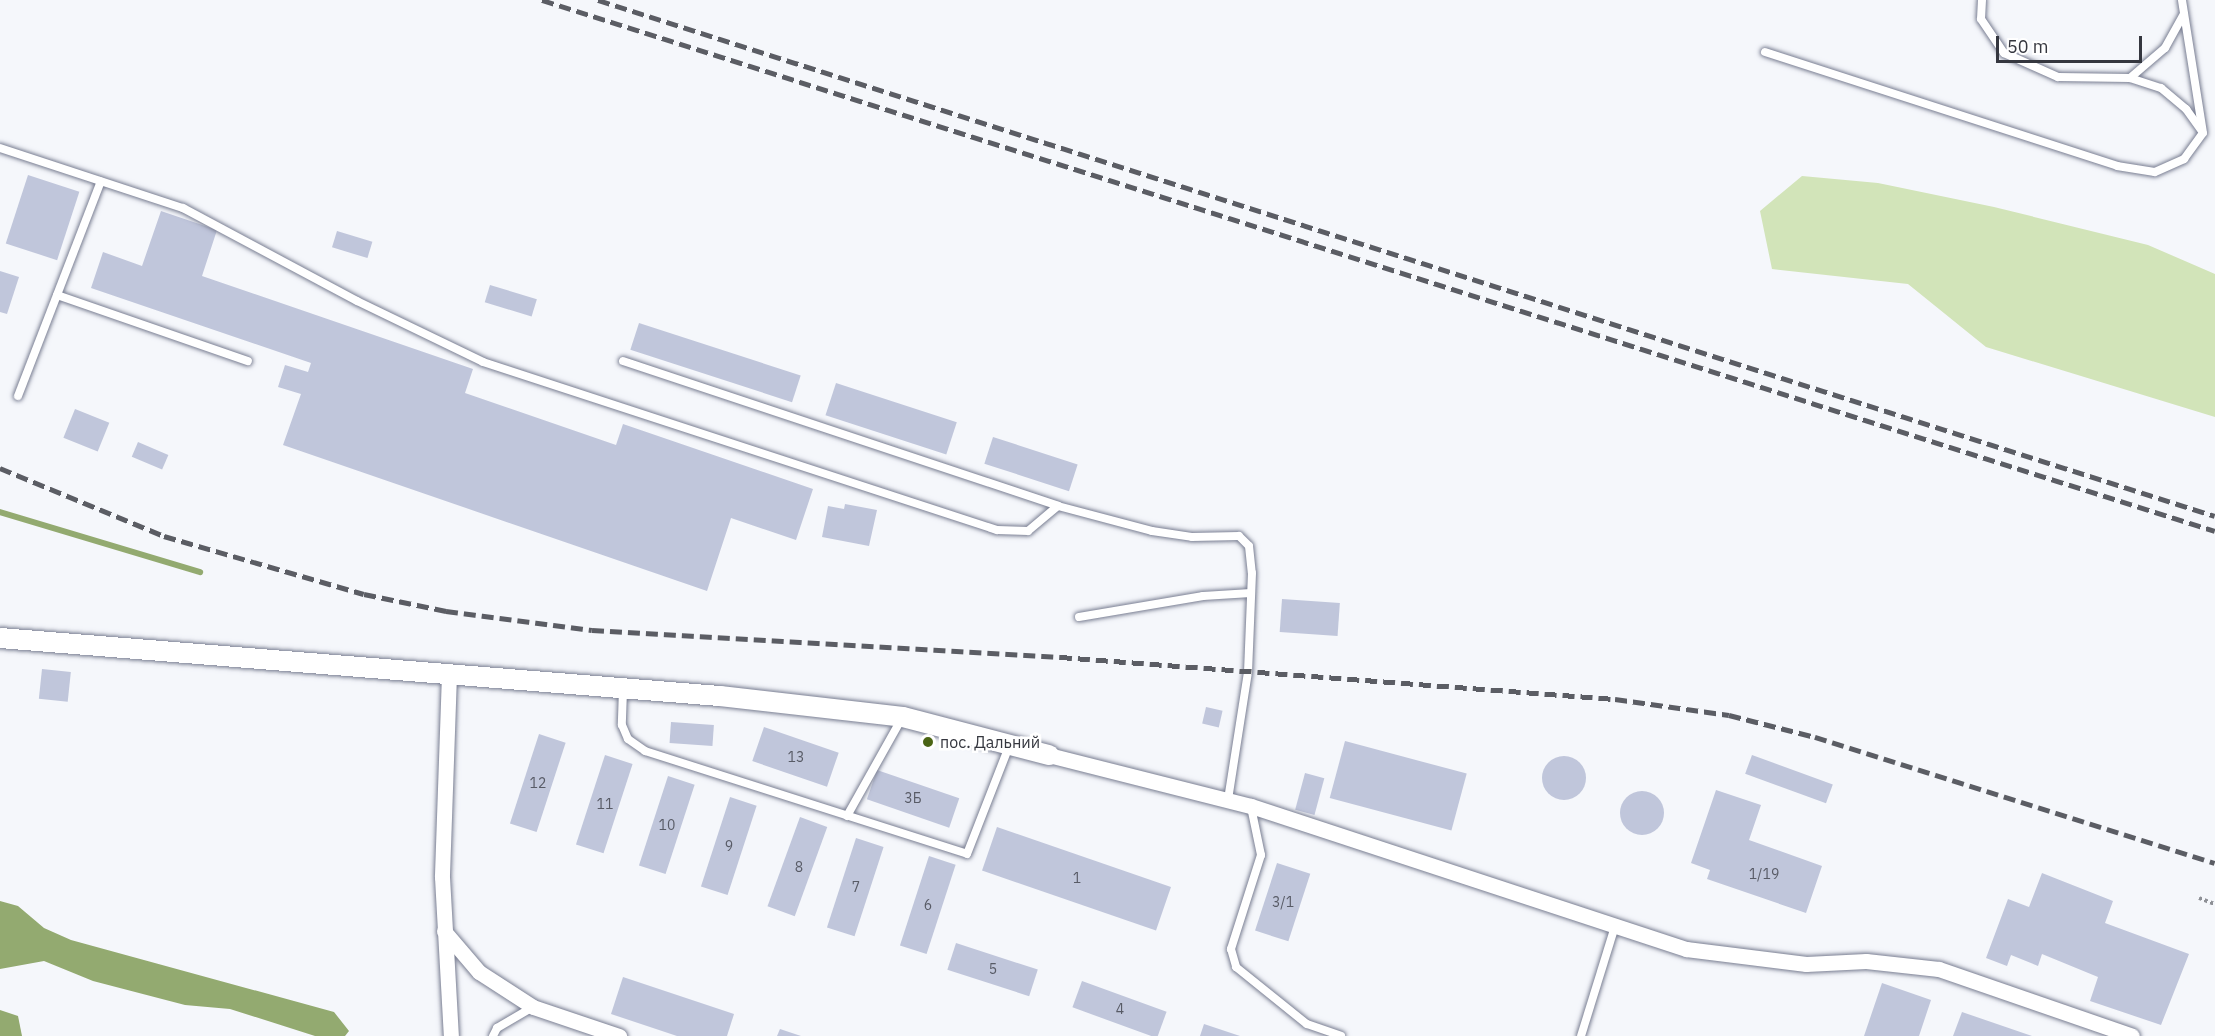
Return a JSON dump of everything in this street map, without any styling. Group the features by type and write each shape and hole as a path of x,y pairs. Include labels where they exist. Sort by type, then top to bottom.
{"street":[{"path":"0,638 624,688 903,717 1228,799 1615,926 1714,956 1816,964 1902,963 1939,969 2132,1036"},
{"path":"449,674 444,931 451,1036"},
{"path":"444,931 479,972 533,1007 619,1036"}],"lane":[{"path":"1982,0 1981,19 2004,53 2058,77 2130,78 2161,88 2186,109 2203,133"},
{"path":"1765,52 2136,169 2155,172 2184,159 2203,133 2182,0"},
{"path":"2130,78 2165,48 2184,14"},
{"path":"0,148 183,208 230,230 357,301 483,362 997,530 1028,531 1058,506"},
{"path":"18,396 101,181"},
{"path":"57,295 248,361"},
{"path":"623,361 1058,506 1152,531 1192,537 1239,536 1249,546 1251,593 1248,672 1228,799"},
{"path":"1079,617 1203,596 1251,593"},
{"path":"624,688 622,725 628,739 645,751 967,854 1009,745"},
{"path":"847,816 903,717"},
{"path":"1251,806 1261,855 1231,949 1236,967 1307,1024 1341,1036"},
{"path":"1581,1036 1615,926"},
{"path":"493,1036 497,1028 533,1007"}],"path":[{"path":"2199,897 2215,904"}],"shaded area":[{"path":"1802,176 1878,183 1994,207 2148,245 2215,274 2215,417 1986,347 1908,284 1772,269 1760,211"},
{"path":"0,901 18,906 44,928 71,940 334,1012 349,1031 345,1036 315,1036 230,1009 185,1005 93,981 44,961 0,969"},
{"path":"0,1010 18,1016 22,1036 0,1036"}],"building":[{"path":"28,175 79,192 57,260 6,243"},
{"path":"161,211 217,230 202,276 473,369 465,393 616,445 623,424 813,489 796,540 731,518 707,591 283,445 301,394 278,387 285,365 308,372 311,363 91,288 103,252 142,266"},
{"path":"337,231 372,242 367,258 332,247"},
{"path":"0,271 19,277 7,314 0,312"},
{"path":"490,285 537,299 532,317 485,302"},
{"path":"639,323 801,376 792,402 630,350"},
{"path":"836,383 957,422 946,455 825,415"},
{"path":"75,409 109,423 98,452 63,438"},
{"path":"993,437 1078,465 1069,491 984,464"},
{"path":"138,442 168,455 162,470 132,457"},
{"path":"845,504 877,510 869,546 822,537 828,506 844,509"},
{"path":"1282,599 1340,603 1338,636 1280,632"},
{"path":"42,669 71,672 68,702 39,699"},
{"path":"1206,707 1223,711 1219,727 1202,724"},
{"path":"671,722 714,725 712,746 670,743"},
{"path":"764,727 839,753 827,787 752,761"},
{"path":"539,734 566,743 537,832 510,823"},
{"path":"1345,741 1467,774 1451,831 1330,798"},
{"path":"605,755 633,764 604,853 576,844"},
{"path":"1752,755 1833,784 1826,803 1745,774"},
{"path":"1564,756 1579,763 1586,778 1579,793 1564,800 1549,793 1542,778 1549,763"},
{"path":"877,770 959,798 949,828 867,799"},
{"path":"1305,773 1324,778 1314,815 1295,810"},
{"path":"668,776 695,785 666,874 639,865"},
{"path":"1716,790 1761,805 1749,840 1822,866 1806,913 1707,879 1710,870 1691,863"},
{"path":"1642,791 1657,798 1664,813 1657,828 1642,835 1627,828 1620,813 1627,798"},
{"path":"730,797 757,806 728,895 701,886"},
{"path":"800,817 827,827 795,916 768,906"},
{"path":"997,827 1171,887 1156,930 982,870"},
{"path":"856,838 884,847 855,936 827,927"},
{"path":"929,856 956,865 927,954 900,945"},
{"path":"1277,863 1310,874 1288,941 1255,931"},
{"path":"2042,873 2113,901 2105,923 2189,954 2161,1025 2090,1001 2098,977 2042,954 2038,966 2011,955 2007,966 1986,958 2008,899 2029,907"},
{"path":"956,943 1038,970 1029,996 947,970"},
{"path":"623,977 734,1014 727,1036 677,1036 611,1014"},
{"path":"1082,981 1167,1012 1158,1036 1151,1036 1072,1007"},
{"path":"1882,983 1931,1000 1919,1036 1864,1036"},
{"path":"1962,1012 2032,1036 1953,1036"},
{"path":"1204,1024 1240,1036 1200,1036"},
{"path":"780,1029 801,1036 777,1036"}],"waterway":[{"path":"0,512 200,572"}],"railway":[{"path":"542,0 2215,531"},
{"path":"598,0 2215,516"},
{"path":"0,468 164,536 364,594 446,611 592,630 1060,657 1615,699 1729,715 1815,737 2215,863"}],"place":[{"name":"пос. Дальний","path":"928,742"}]}
